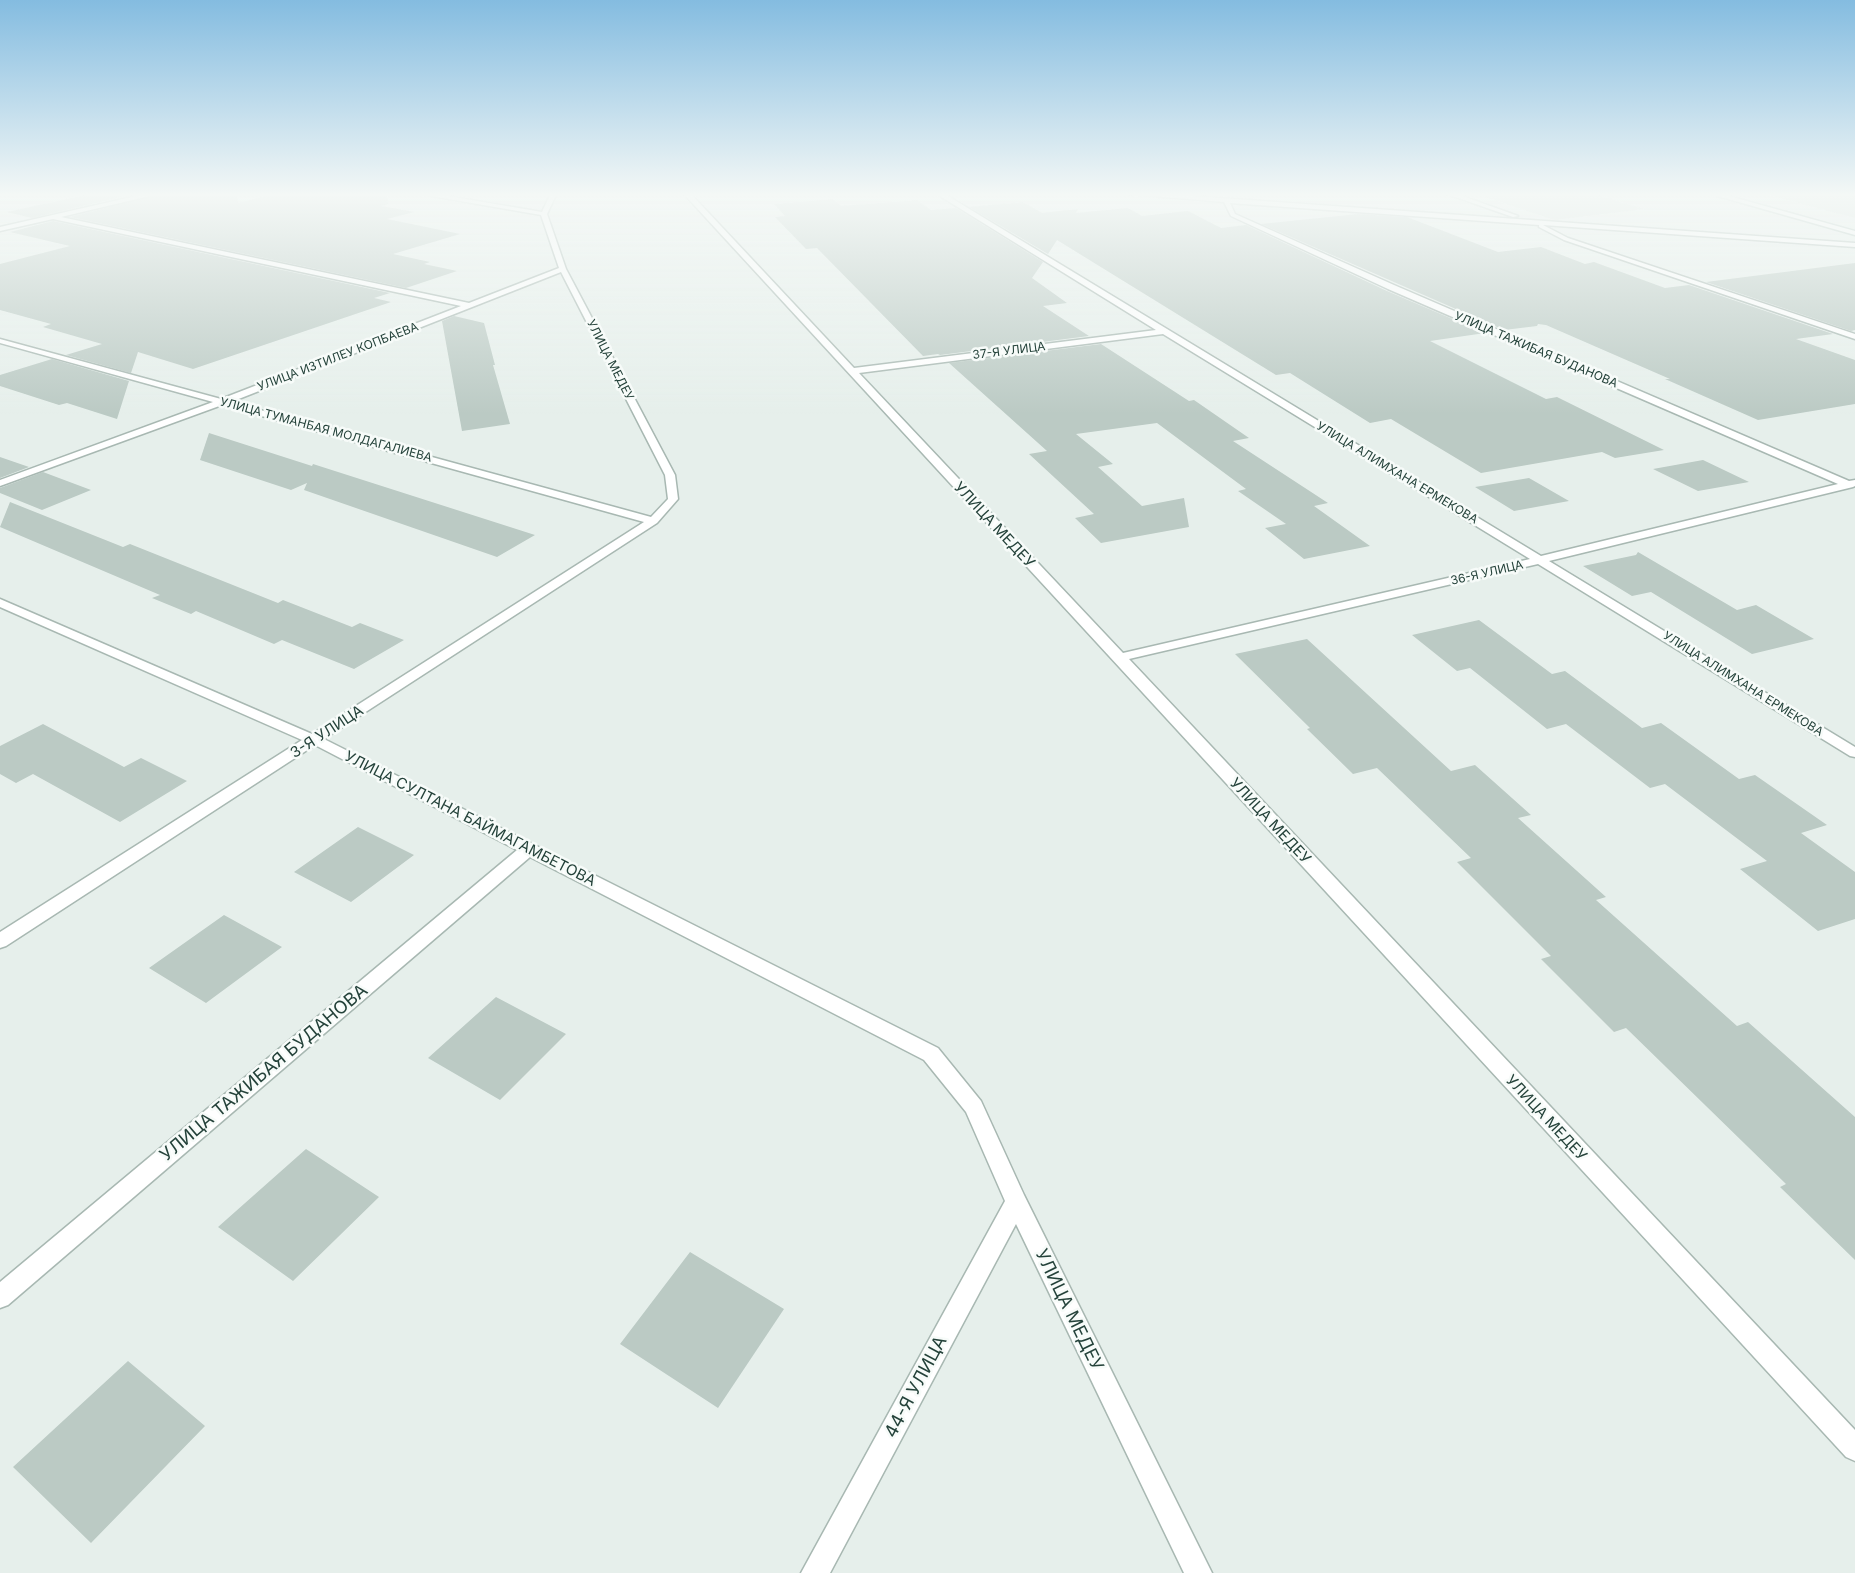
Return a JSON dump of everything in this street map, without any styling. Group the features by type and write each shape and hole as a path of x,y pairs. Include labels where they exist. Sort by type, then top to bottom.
{"street":[{"path":"285,266 472,306"},
{"name":"УЛИЦА МЕДЕУ","path":"562,266 670,475 673,499 653,521"},
{"name":"УЛИЦА МЕДЕУ","path":"754,266 1855,1448"},
{"name":"УЛИЦА АЛИМХАНА ЕРМЕКОВА","path":"1057,266 1855,753"},
{"name":"УЛИЦА ТАЖИБАЯ БУДАНОВА","path":"1346,266 1853,485"},
{"path":"1647,266 1855,337"},
{"name":"УЛИЦА ИЗТИЛЕУ КОПБАЕВА","path":"0,483 222,402 563,270"},
{"name":"37-Я УЛИЦА","path":"852,371 1165,332"},
{"name":"УЛИЦА ТУМАНБАЯ МОЛДАГАЛИЕВА","path":"0,341 653,521"},
{"name":"36-Я УЛИЦА","path":"1118,658 1541,560 1853,485"},
{"name":"3-Я УЛИЦА","path":"0,941 653,521"},
{"name":"УЛИЦА СУЛТАНА БАЙМАГАМБЕТОВА","path":"0,602 315,740 931,1054"},
{"name":"УЛИЦА ТАЖИБАЯ БУДАНОВА","path":"0,1297 529,849"},
{"name":"УЛИЦА МЕДЕУ","path":"931,1054 974,1107 1016,1202 1198,1573"},
{"name":"44-Я УЛИЦА","path":"815,1573 1016,1202"}],"building":[{"path":"0,266 266,266 390,293 374,298 391,302 193,369 138,352 131,373 66,355 102,344 43,327 51,324 0,310"},
{"path":"304,266 435,266 457,271 406,288"},
{"path":"835,266 1040,266 1032,278 1067,303 1043,306 1089,336 940,355 923,356"},
{"path":"1100,266 1334,266 1485,333 1430,341 1546,399 1557,397 1664,450 1615,458 1602,452 1481,473 1391,419 1370,423 1290,373 1276,375"},
{"path":"1358,266 1606,266 1665,288 1689,285 1833,334 1796,339 1855,360 1855,404 1758,420 1546,325 1538,324 1537,326 1504,330"},
{"path":"1828,266 1855,266 1855,330 1851,331 1706,282"},
{"path":"454,316 484,323 495,365 493,365 510,424 462,431 442,321"},
{"path":"1101,344 1189,401 1194,400 1249,438 1233,441 1328,503 1314,506 1370,546 1304,559 1265,528 1286,524 1238,491 1246,489 1157,423 1076,434 1113,464 1098,467 1142,506 1184,498 1189,527 1101,543 1075,518 1094,514 1029,454 1047,451 949,363"},
{"path":"52,359 129,381 117,419 67,403 59,405 0,386 0,375"},
{"path":"209,433 535,535 497,557 304,490 307,483 291,490 200,460"},
{"path":"0,457 29,467 0,478"},
{"path":"1703,460 1749,482 1698,491 1653,469"},
{"path":"43,472 91,490 42,510 0,493 0,488"},
{"path":"1529,478 1569,501 1514,511 1475,487"},
{"path":"10,502 123,547 130,544 278,603 283,600 352,627 360,623 404,640 354,669 282,640 274,644 196,611 191,614 152,598 160,595 0,527"},
{"path":"1638,552 1737,610 1756,605 1814,639 1752,654 1651,592 1632,596 1583,566 1636,555"},
{"path":"1479,620 1552,674 1565,671 1642,728 1661,723 1739,779 1755,775 1827,825 1801,833 1855,872 1855,919 1818,931 1740,869 1767,861 1665,784 1650,788 1566,724 1547,729 1470,668 1457,671 1412,635"},
{"path":"1307,639 1451,771 1475,765 1531,815 1518,818 1606,897 1596,900 1737,1026 1748,1022 1855,1117 1855,1260 1780,1187 1786,1184 1626,1028 1614,1032 1541,959 1551,956 1457,862 1471,858 1377,768 1353,774 1307,729 1310,728 1235,654"},
{"path":"43,724 124,767 141,758 187,781 120,822 33,774 16,783 0,774 0,746"},
{"path":"358,827 414,855 351,902 294,872"},
{"path":"224,915 282,947 206,1003 149,968"},
{"path":"496,997 566,1034 500,1100 428,1058"},
{"path":"306,1149 379,1197 293,1281 218,1227"},
{"path":"690,1252 784,1309 718,1408 620,1344"},
{"path":"128,1361 205,1426 91,1543 13,1467"}]}
